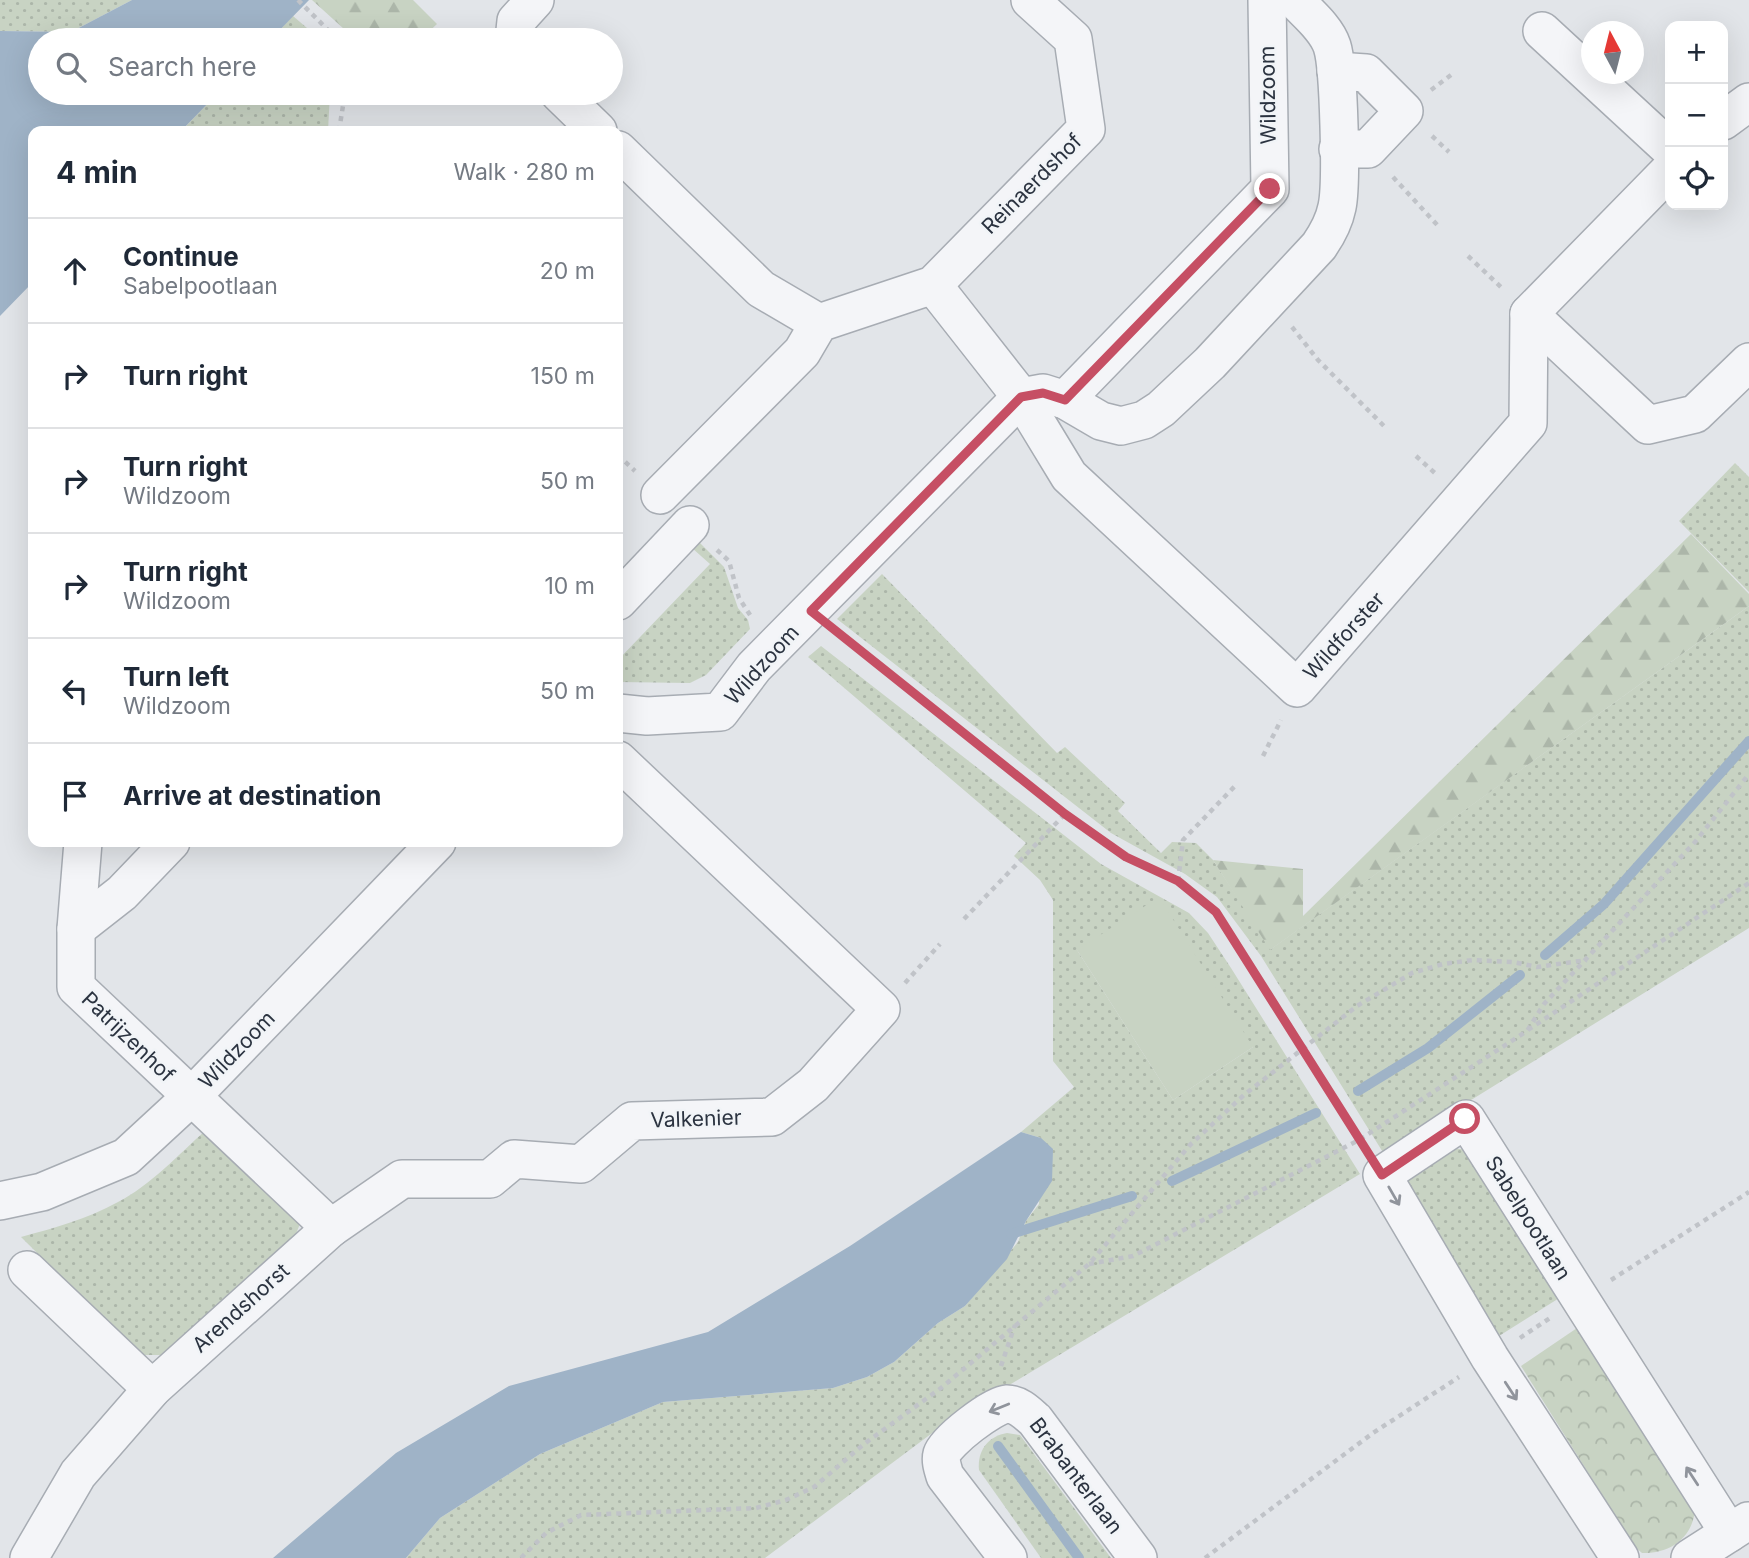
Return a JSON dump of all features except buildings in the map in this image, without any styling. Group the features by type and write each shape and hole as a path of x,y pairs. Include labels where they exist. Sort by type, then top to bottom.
{"street":[{"path":"515,28 516,21 535,0"},
{"name":"Reinaerdshof","path":"819,323 933,285 1086,129 1073,39 1030,0"},
{"name":"Wildzoom","path":"1065,400 1270,189 1267,0"},
{"path":"933,285 1021,397 1043,393 1065,400 1101,421 1121,426 1144,420 1161,409 1210,363 1319,246 1331,227 1353,149 1332,44 1316,21 1295,0"},
{"path":"1542,31 1668,147"},
{"path":"1336,71 1366,73 1404,111 1353,149"},
{"path":"1728,117 1749,102"},
{"path":"571,105 593,126"},
{"path":"623,155 761,289 819,323 803,352 660,495"},
{"path":"1665,175 1528,314 1647,425 1695,415 1749,362"},
{"name":"Wildforster","path":"1021,397 1069,476 1297,688 1528,422 1528,314"},
{"name":"Wildzoom","path":"623,714 647,716 720,712 754,667 1021,397"},
{"path":"623,596 690,526"},
{"path":"623,765 881,1009"},
{"name":"Patrijzenhof","path":"83,847 76,929 76,987 191,1097"},
{"path":"76,929 122,893 166,847"},
{"name":"Wildzoom","path":"0,1202 42,1192 126,1157 191,1097 432,847"},
{"name":"Valkenier","path":"331,1227 402,1179 490,1179 514,1159 581,1164 632,1121 772,1117 813,1085 881,1009"},
{"path":"191,1097 331,1227"},
{"name":"Sabelpootlaan","path":"1382,1175 1465,1119 1739,1527 1690,1558"},
{"path":"1382,1175 1490,1358 1620,1558"},
{"name":"Arendshorst","path":"29,1558 78,1474 152,1389 331,1227"},
{"path":"27,1270 152,1389"},
{"name":"Brabanterlaan","path":"1007,1558 945,1476 941,1462 947,1444 996,1406 1009,1404 1024,1410 1035,1420 1138,1558"}],"path":[{"path":"298,0 325,28"},
{"path":"340,126 343,105"},
{"path":"1353,149 1440,228"},
{"path":"1468,256 1528,314"},
{"path":"1318,360 1387,429"},
{"path":"811,611 1065,814 1126,857 1178,881 1216,912 1304,1046 1382,1175"},
{"path":"1527,1031 1544,1004 1695,842 1749,774"},
{"path":"1178,881 1183,840 1236,785"},
{"path":"964,919 1065,814"},
{"path":"1089,1264 1133,1256 1359,1140 1749,883"},
{"path":"881,1009 940,944"},
{"path":"521,1558 546,1534 581,1516 756,1508 786,1500 814,1487 864,1444 941,1388 1089,1264 1190,1144 1304,1046 1357,1006 1401,980 1443,964 1487,961 1537,967 1587,960"}],"green space":[{"path":"0,0 132,0 79,28 0,31"},
{"path":"312,0 413,0 437,24 433,28 343,28"},
{"path":"293,16 307,28 282,28"},
{"path":"206,105 329,105 328,126 186,126"},
{"path":"1735,463 1749,477 1749,592 1679,521"},
{"path":"1691,534 1749,594 1749,606 1270,950 1213,860 1303,869 1303,916"},
{"path":"698,541 724,567 738,608 748,620 750,629 706,675 690,683 623,682 623,655 710,564 692,548"},
{"path":"882,574 1057,753 1065,747 1125,803 1118,811 1161,853 1172,842 1196,843 1213,860 1271,949 1749,606 1749,928 1384,1154 1261,956 1217,897 1185,874 1111,833 837,619"},
{"path":"821,646 1101,864 1189,913 1208,933 1231,968 1360,1174 943,1425 765,1558 406,1558 440,1518 540,1454 663,1402 833,1388 867,1377 894,1362 938,1323 965,1306 1018,1242 1026,1221 1039,1204 1041,1138 1021,1132 1074,1087 1053,1061 1053,900 1040,880 1014,856 1026,843 808,657","holes":["1077,950 1253,1047 1173,1100"]},
{"path":"1159,897 1253,1047 1173,1100 1077,950"},
{"path":"206,1130 301,1221 296,1234 177,1355 140,1355 21,1237 82,1218 130,1195 164,1169"},
{"path":"1446,1148 1474,1150 1564,1295 1499,1336 1406,1193 1408,1176"},
{"path":"1580,1326 1695,1504 1687,1533 1663,1550 1642,1553 1635,1547 1521,1366"},
{"path":"1007,1433 1020,1435 1111,1558 1041,1558 979,1470 980,1457 985,1446 994,1437"}],"water":[{"path":"132,0 309,0 282,28 79,28"},
{"path":"0,31 28,31 28,105 206,105 186,126 28,126 28,287 0,316"},
{"path":"1021,1132 1041,1138 1053,1149 1052,1181 1026,1221 1007,1259 965,1306 938,1323 894,1362 867,1377 833,1388 663,1402 540,1454 440,1518 406,1558 273,1558 396,1453 509,1386 708,1332 850,1246"}],"waterway":[{"path":"1545,955 1604,904 1749,741"},
{"path":"1358,1091 1428,1048 1520,975"},
{"path":"1172,1181 1316,1113"},
{"path":"1011,1234 1132,1196"},
{"path":"998,1446 1079,1558"}],"route":[{"path":"1270,189 1065,400 1043,393 1021,397 811,611 1065,814 1126,857 1178,881 1216,912 1304,1046 1382,1175 1465,1119"}]}
